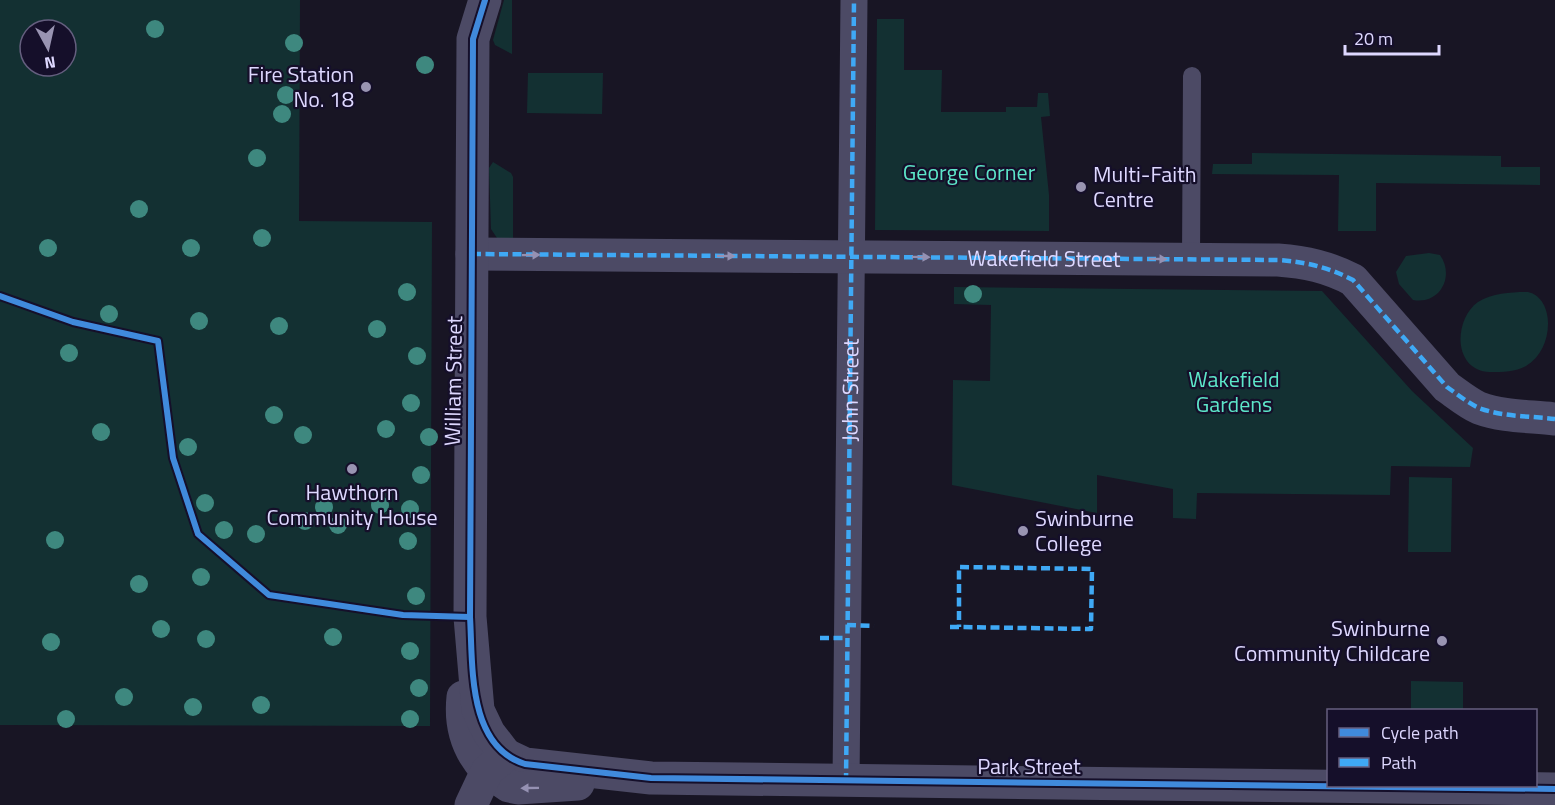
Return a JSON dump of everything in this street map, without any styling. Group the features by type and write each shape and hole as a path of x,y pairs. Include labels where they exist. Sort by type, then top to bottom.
{"street":[{"name":"William Street","path":"485,0 473,39 470,617 462,704 463,723 471,751 496,763"},
{"name":"John Street","path":"846,782 854,0"},
{"name":"Wakefield Street","path":"472,254 1191,259 1307,262 1334,270 1353,280 1447,387 1466,400 1478,407 1500,413 1555,419"},
{"name":"Park Street","path":"496,763 651,778 846,782 1236,796 1555,789"},
{"path":"471,805 496,763"}],"lane":[{"path":"1191,259 1192,76"}],"green space":[{"path":"0,0 300,0 299,221 432,222 430,726 0,725"},
{"path":"504,0 512,0 512,54 495,45 493,40"},
{"name":"George Corner","path":"877,19 904,19 904,70 942,70 941,112 1006,112 1006,107 1037,107 1038,93 1048,93 1050,116 1041,117 1049,195 1049,231 875,230"},
{"path":"528,73 603,73 602,114 527,113"},
{"path":"1252,153 1501,156 1501,167 1540,167 1540,185 1376,183 1376,231 1338,231 1339,175 1212,174 1213,164 1252,164"},
{"path":"493,162 511,173 513,177 513,240 499,241 491,229 489,168"},
{"path":"1429,253 1440,255 1446,272 1445,280 1442,287 1431,298 1413,300 1399,284 1396,272 1406,256"},
{"name":"Wakefield Gardens","path":"954,287 1322,291 1412,391 1473,448 1470,467 1391,466 1390,495 1197,493 1196,519 1173,518 1173,489 1097,475 1097,513 952,485 953,380 990,381 991,305 954,304"},
{"path":"1528,292 1537,296 1547,314 1546,337 1536,358 1522,368 1504,372 1478,369 1469,363 1463,354 1461,332 1470,310 1478,302 1496,295"},
{"path":"1409,477 1452,478 1451,552 1408,552"},
{"path":"1411,681 1463,682 1463,709 1411,709"}],"marked path":[{"path":"846,782 854,0"},
{"path":"472,254 1278,260 1298,262 1326,268 1353,280 1447,387 1471,404 1497,413 1555,419"},
{"path":"950,627 1091,629 1092,569 959,567 959,627"},
{"path":"847,625 874,626"},
{"path":"820,638 847,638"}],"cycle path":[{"path":"485,0 473,39 470,617 473,680 477,702 492,740 506,754 525,764 651,778 1327,786"},
{"path":"0,296 73,322 158,341 173,458 198,534 269,595 403,615 470,617"},
{"path":"1391,787 1555,789"}],"place":[{"name":"Fire Station No. 18","path":"366,87"},
{"name":"Multi-Faith Centre","path":"1081,187"},
{"name":"Hawthorn Community House","path":"352,469"},
{"name":"Swinburne College","path":"1023,531"},
{"name":"Swinburne Community Childcare","path":"1442,641"}]}
